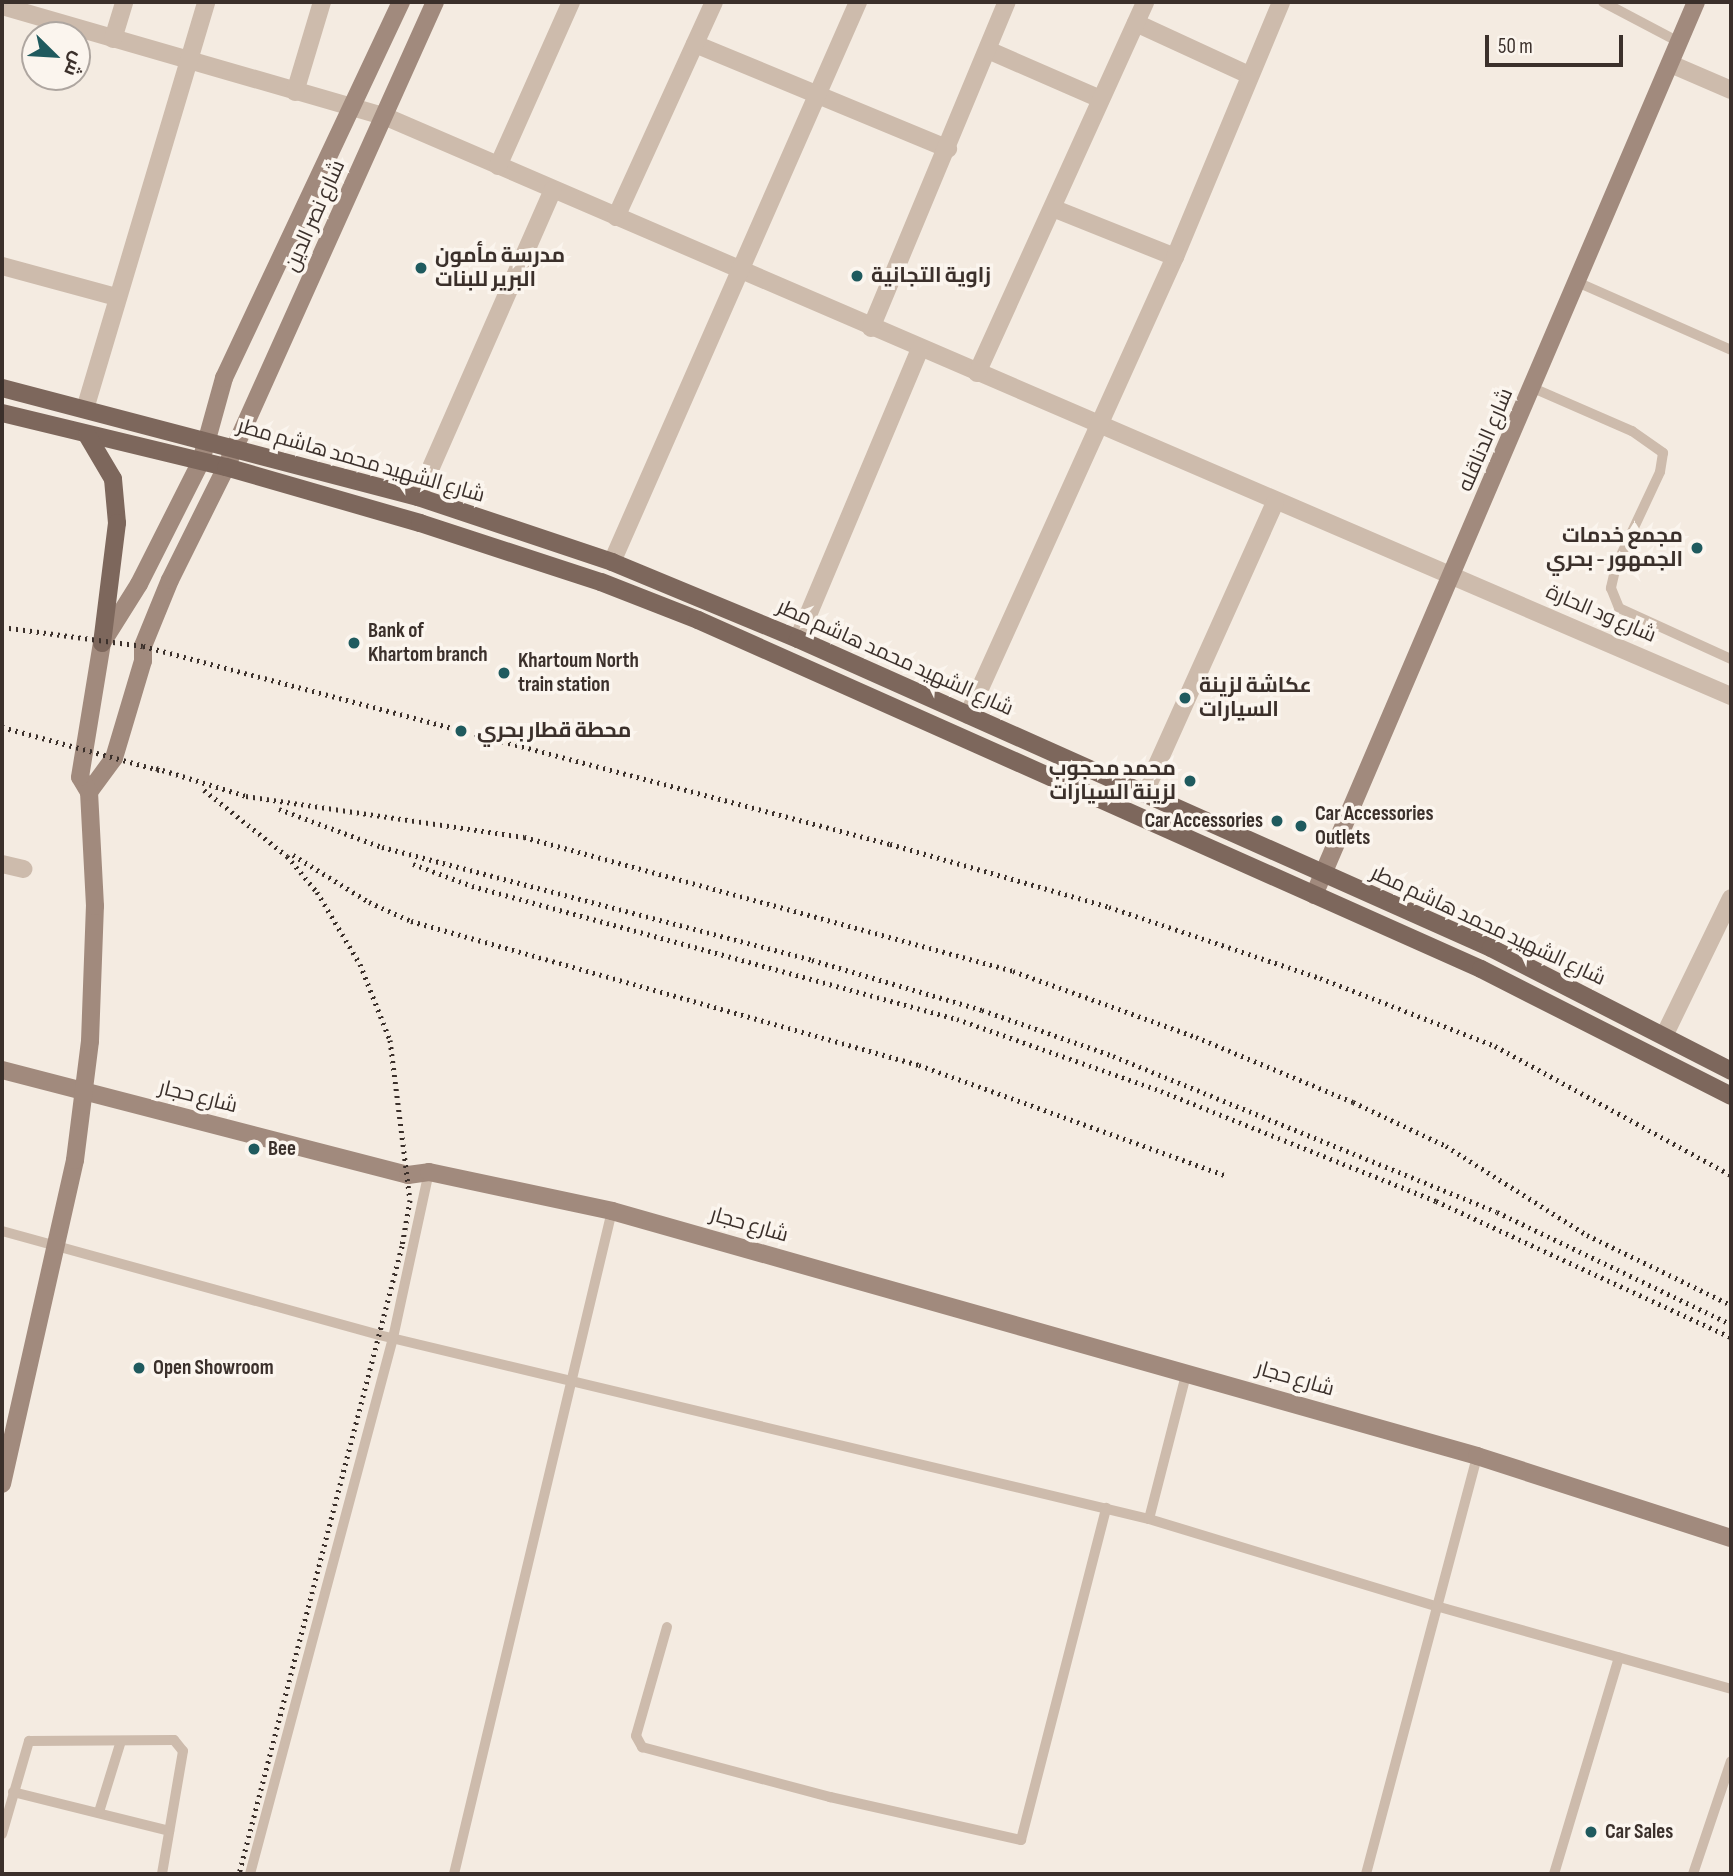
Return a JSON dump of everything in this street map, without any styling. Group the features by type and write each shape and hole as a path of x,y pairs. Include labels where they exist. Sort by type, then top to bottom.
{"main road":[{"name":"شارع الشهيد محمد هاشم مطر","path":"2,387 418,497 612,562 798,639 1492,948 1731,1071"},
{"name":"شارع الشهيد محمد هاشم مطر","path":"2,413 226,467 420,523 601,582 698,620 1481,969 1731,1096"},
{"path":"87,435 113,479 117,523 102,643"}],"street":[{"path":"113,39 124,2"},
{"path":"85,409 116,297 206,2"},
{"path":"295,93 322,2"},
{"name":"شارع نصر الدين","path":"102,643 139,584 201,461 204,440 224,378 353,110 401,2"},
{"name":"شارع نصر الدين","path":"89,792 114,758 143,661 143,646 196,523 226,467 435,2"},
{"path":"498,166 571,2"},
{"path":"617,217 714,2"},
{"path":"612,562 859,2"},
{"path":"871,328 948,149 1007,2"},
{"path":"977,373 1055,209 1100,99 1145,2"},
{"path":"968,715 1175,257 1281,2"},
{"name":"شارع الدناقله","path":"1314,895 1673,65 1679,42 1696,2"},
{"name":"شارع ود الحارة","path":"2,6 38,9 113,39 353,110 384,116 1275,503 1453,575 1731,696"},
{"path":"1136,23 1249,75"},
{"path":"695,44 948,149"},
{"path":"988,50 1100,99"},
{"path":"1673,65 1731,90"},
{"path":"418,497 553,190"},
{"path":"1055,209 1175,257"},
{"path":"2,266 116,297"},
{"path":"798,639 920,349"},
{"path":"1144,794 1275,503"},
{"path":"2,1484 58,1244 90,1041 95,906 89,792 80,777 81,749 102,643"},
{"path":"2,864 23,869"},
{"path":"1664,1035 1731,898"},
{"name":"شارع حجار","path":"2,1070 408,1175 429,1172 612,1211 1187,1371 1477,1456 1731,1538"}],"lane":[{"path":"1603,2 1679,42"},
{"path":"1577,282 1731,350"},
{"path":"1533,388 1632,431 1664,453 1660,472 1616,566 1611,588 1619,608 1731,659"},
{"path":"250,1874 393,1338 429,1172"},
{"path":"454,1874 575,1381 612,1211"},
{"path":"2,1231 58,1244 393,1338 1149,1519 1436,1606 1731,1689"},
{"path":"1149,1519 1187,1371"},
{"path":"1366,1874 1477,1456"},
{"path":"667,1627 636,1736 642,1747 830,1797 1021,1840 1106,1508"},
{"path":"1554,1874 1619,1658"},
{"path":"2,1834 29,1741 174,1740 181,1744 162,1874"},
{"path":"99,1812 121,1741"},
{"path":"1693,1874 1731,1761"},
{"path":"13,1792 169,1831"}],"railway":[{"path":"2,627 143,646 890,844 1109,907 1320,978 1495,1046 1731,1175"},
{"path":"2,727 163,771"},
{"path":"156,768 246,796 524,837 1013,971 1196,1037 1353,1102 1446,1146 1587,1235 1731,1305"},
{"path":"204,790 287,856 317,892 360,964 390,1040 410,1200 402,1246 239,1874"},
{"path":"279,809 382,847 812,960 982,1010 1113,1056 1497,1212 1731,1324"},
{"path":"293,855 369,902 411,921 919,1065 1225,1175"},
{"path":"413,864 472,886 957,1019 1161,1091 1436,1201 1731,1337"}],"place":[{"name":"مدرسة مأمون البرير للبنات","path":"421,268"},
{"name":"زاوية التجانية","path":"857,276"},
{"name":"مجمع خدمات الجمهور - بحري","path":"1697,548"},
{"name":"Bank of Khartom branch","path":"354,643"},
{"name":"Khartoum North train station","path":"504,673"},
{"name":"عكاشة لزينة السيارات","path":"1185,698"},
{"name":"محطة قطار بحري","path":"461,731"},
{"name":"محمد محجوب لزينة السيارات","path":"1190,781"},
{"name":"Car Accessories","path":"1277,821"},
{"name":"Car Accessories Outlets","path":"1301,826"},
{"name":"Bee","path":"254,1149"},
{"name":"Open Showroom","path":"139,1368"},
{"name":"Car Sales","path":"1591,1832"}]}
